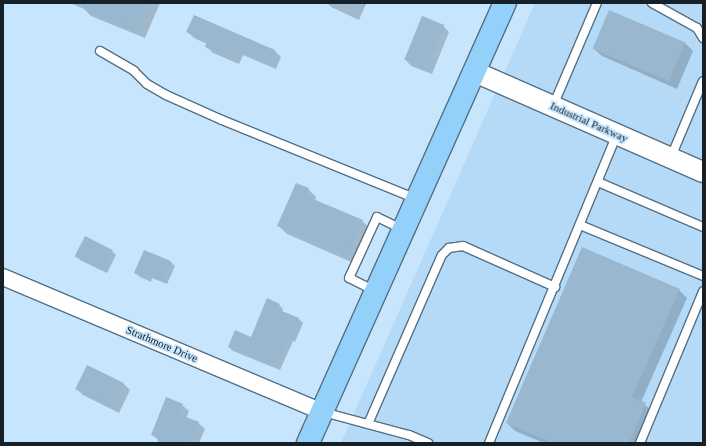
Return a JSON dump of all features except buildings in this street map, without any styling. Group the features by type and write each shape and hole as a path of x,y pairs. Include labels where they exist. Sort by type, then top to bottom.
{"main road":[{"path":"308,443 505,3"}],"street":[{"name":"Industrial Parkway","path":"475,72 703,172"},
{"name":"Strathmore Drive","path":"3,277 322,412"}],"lane":[{"path":"553,106 597,3"},
{"path":"652,3 697,28 703,38"},
{"path":"100,51 134,71 147,84 166,95 222,120 417,199"},
{"path":"671,158 703,81"},
{"path":"489,443 617,134"},
{"path":"598,182 703,227"},
{"path":"376,291 349,278 377,217 404,230"},
{"path":"580,225 703,276"},
{"path":"368,424 442,254 450,248 463,246 554,287"},
{"path":"640,443 703,292"},
{"path":"322,412 409,435 428,443"}],"shaded area":[{"path":"535,3 703,3 703,443 341,443"}]}
